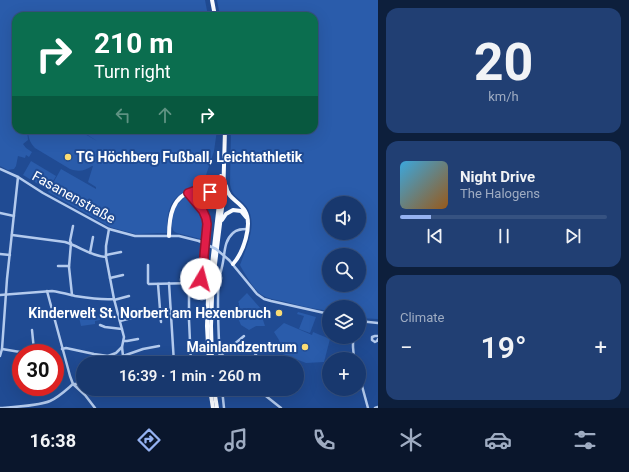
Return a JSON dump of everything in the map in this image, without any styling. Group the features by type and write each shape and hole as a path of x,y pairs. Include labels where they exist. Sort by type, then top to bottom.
{"main road":[{"path":"212,0 214,12"},
{"path":"212,356 212,298 223,200 225,134"},
{"path":"169,236 169,221 171,212 179,199 188,193 212,189 219,181 225,166"},
{"path":"209,356 208,299 222,178 224,174"},
{"path":"224,174 228,194 245,211 247,218 247,229 244,245 233,264"},
{"path":"204,190 213,194 219,206"},
{"path":"220,226 226,214 233,210 241,211 247,218"},
{"path":"212,396 213,408"},
{"path":"214,396 217,408"}],"street":[{"name":"Fasanenstraße","path":"0,169 18,177 43,193 109,229 135,236 186,237 211,246 229,260 257,294 264,299 322,312"},
{"path":"0,356 2,350 18,177"},
{"path":"148,265 149,284 198,282 203,276 207,224 206,218 203,211 188,193"},
{"path":"0,213 14,216"},
{"path":"72,295 70,241 73,226"},
{"path":"109,229 106,256 114,299 122,329 124,341 122,347 123,356 143,349 159,346"},
{"path":"220,356 218,322 219,280 225,246 233,232 241,229 247,229"},
{"path":"12,235 65,242 99,256 106,256 121,252"},
{"path":"90,253 93,237"},
{"path":"0,254 10,255"},
{"path":"58,266 70,266"},
{"path":"110,278 123,275"},
{"path":"169,283 174,356"},
{"path":"189,283 191,356"},
{"path":"158,284 161,322"},
{"path":"47,291 61,344"},
{"path":"0,295 47,291 61,292 97,299 114,299 129,296"},
{"path":"120,321 136,317"},
{"path":"366,322 378,323"},
{"path":"100,324 105,327 122,329"},
{"path":"32,330 33,344"},
{"path":"220,356 244,336"},
{"path":"124,341 138,339"},
{"path":"64,348 108,356 116,353 122,347"},
{"path":"2,350 12,351"},
{"path":"64,356 73,384 85,395 95,408"},
{"path":"0,408 49,401 62,394 73,384"},
{"path":"223,396 224,408"},
{"path":"266,396 281,408"},
{"path":"365,396 368,408"}],"shaded area":[{"path":"0,0 205,0 207,12 12,12 12,134 27,134 28,140 23,144 32,152 29,157 26,155 25,158 18,156 14,169 8,170 0,166"},
{"path":"217,0 378,0 378,319 366,318 366,300 322,300 322,310 269,298 259,293 249,281 240,265 250,236 250,213 246,206 232,192 231,134 318,134 318,12 219,12"},
{"path":"85,134 97,141 86,134 216,134 214,151 204,181 184,192 174,200 167,220 167,233 136,234 110,227 48,192 61,169 96,189 96,187 88,182 93,166 81,170 70,169 35,148 28,135"},
{"path":"31,161 56,176 48,190 23,175"},
{"path":"185,197 197,203 204,214 207,225 205,240 177,233 173,229 172,218 174,211 177,205"},
{"path":"247,293 262,310 261,314 265,326 256,326 249,330 241,325 237,316 238,302"},
{"path":"298,312 316,317 310,333 299,329 304,316 297,314"},
{"path":"78,313 100,316 100,320 95,321 95,324 81,326"},
{"name":"Mainlandzentrum","path":"284,323 312,335 313,332 322,336 322,344 329,344 327,352 322,352 322,362 306,363 304,362 304,356 288,356 283,354 279,340 274,332"}],"place":[{"name":"TG Höchberg Fußball, Leichtathletik","path":"68,157"},
{"name":"Kinderwelt St. Norbert am Hexenbruch","path":"279,313"},
{"name":"Mainlandzentrum","path":"305,347"}],"route":[{"path":"201,279 204,274 207,224 203,211 188,193 192,191 204,190 210,192"}]}
